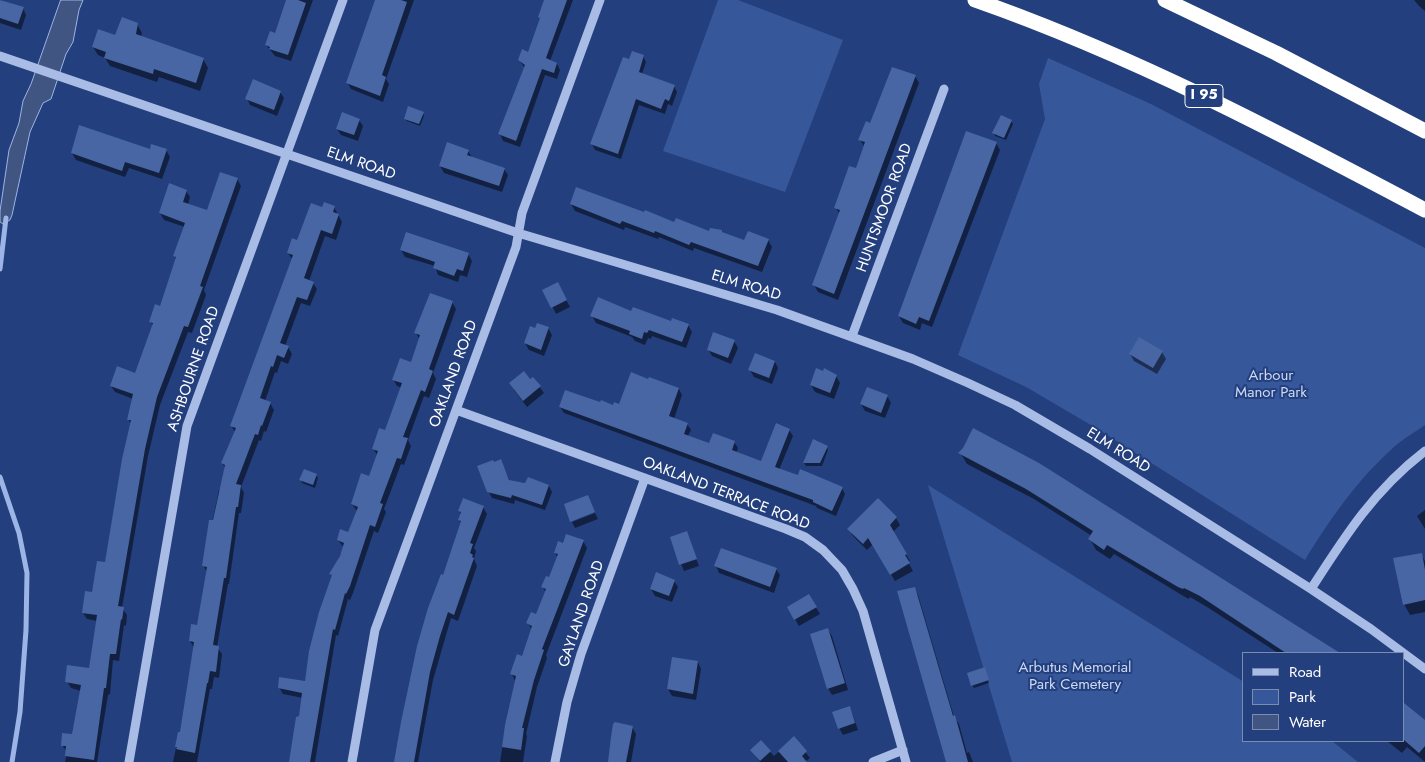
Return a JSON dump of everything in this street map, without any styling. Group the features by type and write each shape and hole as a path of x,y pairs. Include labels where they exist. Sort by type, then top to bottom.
{"highway":[{"name":"I 95","path":"975,0 1078,40 1193,90 1425,210"},
{"path":"1165,0 1276,53 1425,131"}],"street":[{"name":"ASHBOURNE ROAD","path":"129,762 187,426 343,0"},
{"name":"OAKLAND ROAD","path":"352,762 375,630 516,247 522,213 600,0"},
{"name":"ELM ROAD","path":"0,56 518,233 726,294 852,336 937,369 1016,405 1090,449 1311,589 1372,629 1402,652"},
{"name":"HUNTSMOOR ROAD","path":"852,336 944,89"},
{"name":"OAKLAND TERRACE ROAD","path":"456,410 805,537 823,550 846,576 863,611 906,762"},
{"path":"1311,589 1349,530 1376,495 1407,465 1425,451"},
{"name":"GAYLAND ROAD","path":"555,762 567,702 581,654 646,478"},
{"name":"ELM ROAD","path":"1405,654 1425,669"},
{"path":"873,762 903,750"}],"green space":[{"path":"718,0 738,0 843,40 785,192 663,151"},
{"name":"Arbour Manor Park","path":"1048,58 1151,104 1425,248 1425,425 1398,444 1356,486 1334,515 1305,560 1096,428 1026,387 958,355 1045,119 1039,84"},
{"name":"Arbutus Memorial Park Cemetery","path":"928,485 1242,681 1242,742 1333,742 1358,762 1012,762"}],"water":[{"path":"61,0 83,0 79,10 73,42 66,54 51,99 43,103 30,132 12,215 10,220 3,224 0,222 0,211 9,150 19,123 23,101 31,84"}],"building":[{"path":"0,0 24,7 18,24 0,18"},
{"path":"286,0 298,0 306,3 288,55 269,49 270,47 265,45 270,31 275,33"},
{"path":"375,0 401,0 407,2 382,75 386,77 380,96 346,83"},
{"path":"544,0 567,0 546,58 557,63 554,73 542,69 516,141 498,134 525,65 518,60 522,49 528,52"},
{"path":"122,17 138,23 136,34 204,58 196,83 154,69 153,74 104,58 106,52 92,47 98,29 115,35"},
{"path":"632,51 644,55 639,72 675,85 669,101 665,99 661,109 636,99 618,154 590,144 623,57 629,59"},
{"path":"892,67 916,75 834,294 812,285 840,210 834,208 849,166 856,168 865,142 858,140 866,121 870,123"},
{"path":"253,79 281,91 274,110 245,99"},
{"path":"408,106 424,112 419,124 404,119"},
{"path":"342,112 360,119 354,135 336,129"},
{"path":"1001,115 1012,120 1004,138 992,133"},
{"path":"79,125 150,149 151,144 167,149 159,173 125,162 122,171 71,153"},
{"path":"966,131 997,142 929,321 919,317 916,324 898,316"},
{"path":"447,142 469,150 467,155 505,168 499,186 439,166"},
{"path":"220,172 238,178 200,286 203,287 188,327 184,326 157,397 145,449 118,606 124,607 122,620 116,654 110,654 94,760 65,756 66,746 61,746 62,733 72,734 81,685 65,682 67,665 89,668 97,615 82,613 85,591 92,592 97,561 105,562 122,459 131,420 127,420 133,394 110,386 117,366 135,373 153,323 149,322 155,304 160,306 176,257 173,256 185,223 159,213 169,183 187,190 183,202 207,210"},
{"path":"576,187 644,212 645,210 674,222 676,218 709,231 710,228 722,230 722,232 744,240 748,231 769,239 758,266 691,242 689,245 655,231 654,233 622,221 620,224 570,204"},
{"path":"324,202 335,206 333,212 339,214 332,234 321,230 304,278 314,282 307,300 297,297 280,343 289,346 284,358 277,355 273,367 271,366 260,398 271,402 258,435 255,434 236,484 241,485 238,507 236,507 226,578 224,578 213,645 219,646 216,672 210,671 195,753 176,749 194,642 189,641 191,624 197,625 207,567 202,566 209,520 213,520 225,465 221,463 236,428 230,426 293,255 287,253 292,238 297,240 311,203 322,207"},
{"path":"406,232 469,253 463,271 457,269 454,276 433,268 435,262 400,250"},
{"path":"558,282 567,300 551,308 542,290"},
{"path":"430,293 453,301 429,369 433,371 425,392 421,390 403,437 408,438 401,459 397,458 380,503 383,504 375,527 370,525 350,586 345,593 335,630 333,629 310,762 289,762 302,693 278,688 279,677 305,681 309,651 319,612 332,575 329,574 340,556 344,543 337,540 340,529 348,532 358,507 351,504 361,473 369,476 378,451 372,449 379,428 385,430 402,383 392,380 400,358 411,362 420,335 414,333"},
{"path":"598,297 631,311 633,307 671,321 672,318 689,324 682,342 649,330 647,333 644,332 642,339 629,334 630,331 590,316"},
{"path":"537,323 549,327 541,350 524,343 530,326 535,328"},
{"path":"713,332 735,340 728,358 707,350"},
{"path":"1139,337 1163,351 1153,368 1129,354"},
{"path":"755,353 775,361 769,378 748,370"},
{"path":"816,368 823,371 824,368 837,375 830,393 810,385"},
{"path":"524,371 530,379 533,377 541,386 523,401 509,383"},
{"path":"631,372 679,388 669,416 688,423 684,434 709,443 713,433 735,441 732,450 761,461 776,423 790,429 775,467 798,475 800,469 843,487 832,511 813,502 813,500 559,407 565,390 600,402 601,400 613,405 614,402 619,404"},
{"path":"867,387 888,395 881,413 860,404"},
{"path":"973,428 1039,463 1338,652 1284,652 1200,596 1178,587 1107,545 1104,550 1088,539 1093,531 1026,489 958,453 963,448"},
{"path":"813,439 828,446 820,463 803,463"},
{"path":"501,459 509,480 525,483 528,477 549,485 542,505 512,495 511,498 487,492 477,466"},
{"path":"304,469 317,474 313,485 299,480"},
{"path":"588,495 595,512 570,522 564,504"},
{"path":"463,498 484,506 470,543 473,544 470,553 474,558 454,615 448,612 440,636 430,672 414,762 394,762 417,646 428,608 441,574 443,575 461,521 458,520 461,512 458,511"},
{"path":"878,498 897,517 890,525 907,554 905,555 910,563 890,575 868,538 863,544 847,529"},
{"path":"687,531 697,559 679,565 670,537"},
{"path":"566,534 584,540 542,649 544,650 522,728 524,728 521,750 502,747 516,676 510,674 517,654 522,656 532,626 526,623 531,612 536,614 546,589 541,587 546,576 549,577 558,554 554,553 558,541 563,543"},
{"path":"721,548 777,568 770,587 714,566"},
{"path":"1422,553 1425,570 1425,600 1403,605 1393,558"},
{"path":"656,572 675,580 669,596 650,589"},
{"path":"915,587 968,762 946,762 897,591"},
{"path":"809,594 817,607 794,620 787,607"},
{"path":"828,628 845,683 827,689 810,634"},
{"path":"672,657 698,661 693,694 667,689"},
{"path":"985,667 989,680 971,686 967,673"},
{"path":"1405,704 1425,720 1425,746 1419,753 1405,741"},
{"path":"850,706 855,723 838,729 832,712"},
{"path":"615,722 633,726 626,762 608,762 613,724"},
{"path":"794,736 807,751 802,756 807,762 788,762 778,751"},
{"path":"761,740 771,751 760,761 750,750"}],"waterway":[{"path":"0,269 6,218"},
{"path":"0,477 19,533 27,573 26,630 20,712 12,762"}]}
